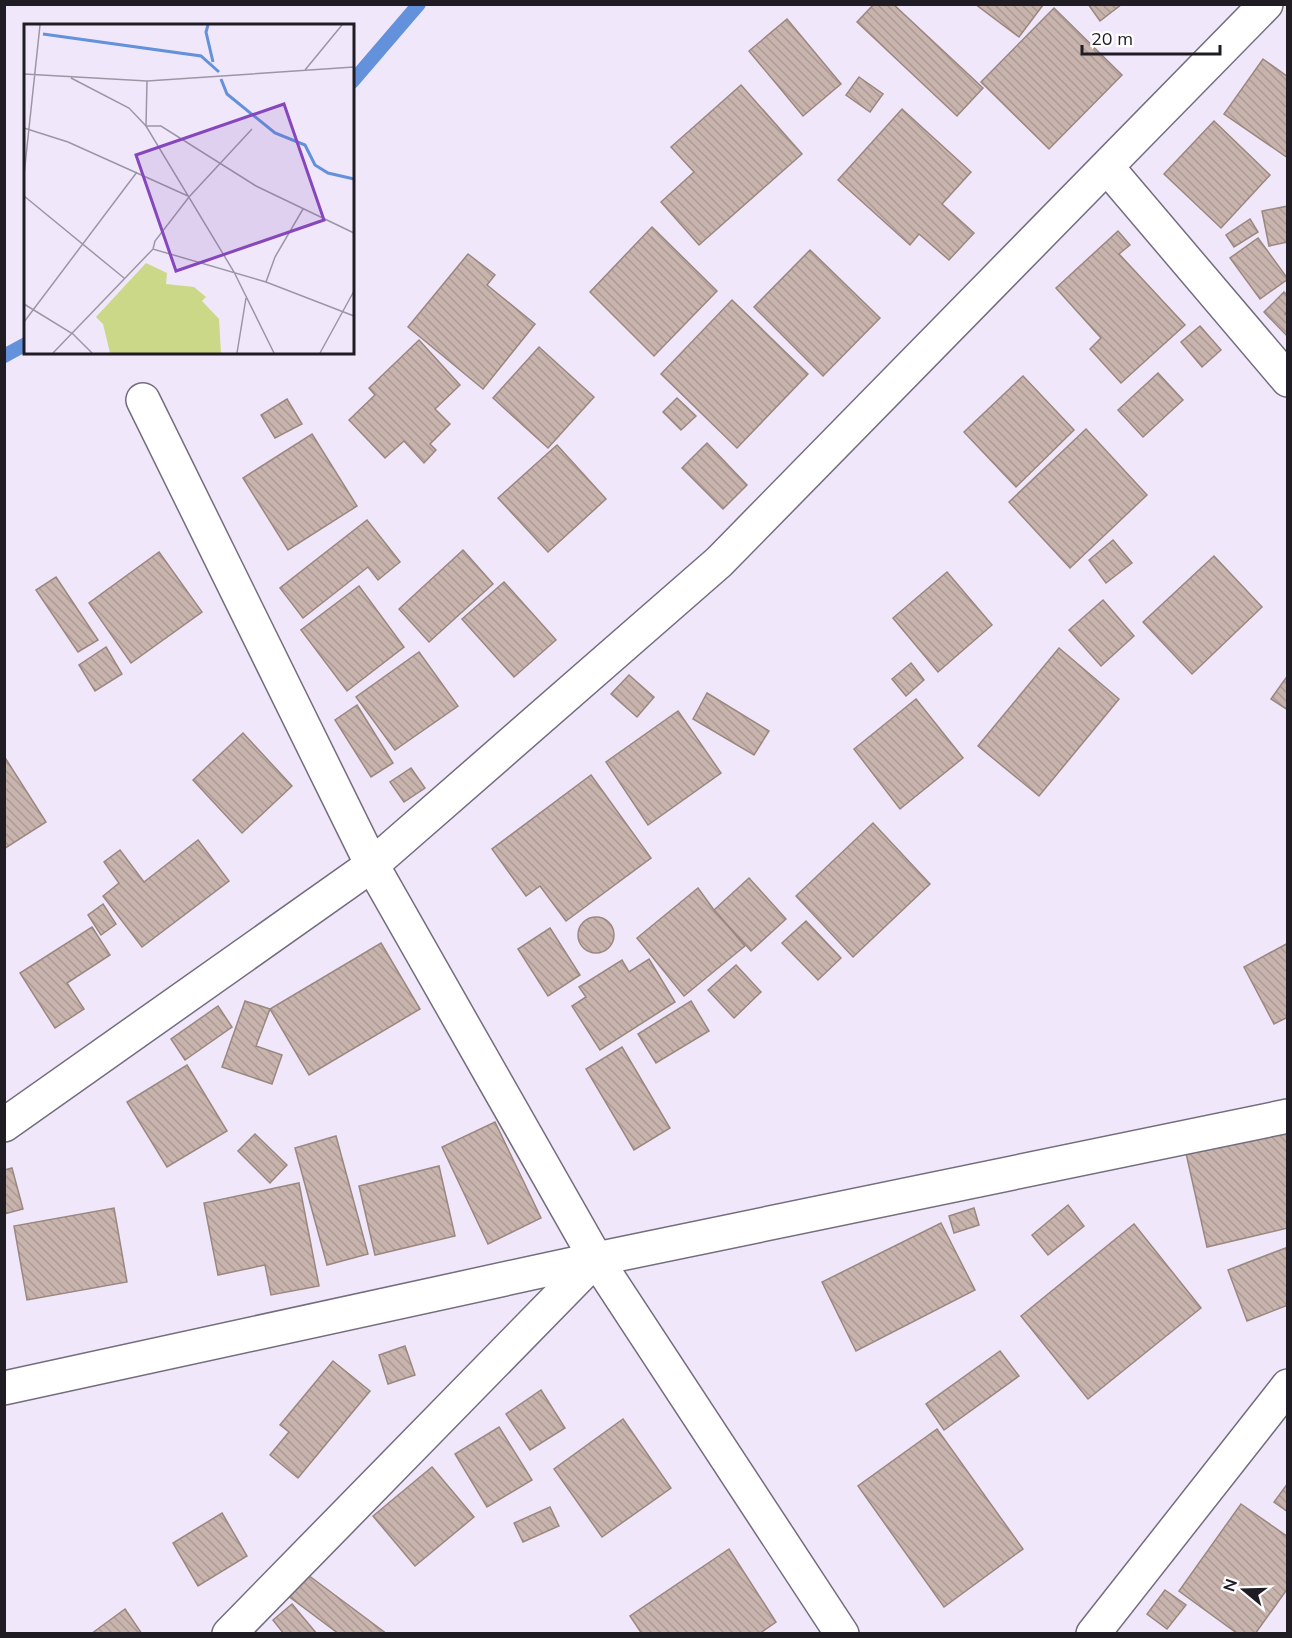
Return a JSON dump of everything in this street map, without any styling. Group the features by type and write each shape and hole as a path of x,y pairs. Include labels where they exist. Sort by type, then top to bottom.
{"street":[{"path":"4,1125 372,865 719,562 1266,4"},
{"path":"1107,167 1287,380"},
{"path":"143,400 372,865 596,1258 842,1634"},
{"path":"4,1388 596,1258 1287,1116"},
{"path":"229,1634 596,1258"},
{"path":"1093,1634 1287,1386"}],"building":[{"path":"874,4 893,4 983,88 957,116 857,22"},
{"path":"975,4 1042,4 1043,5 1019,37"},
{"path":"1088,4 1122,4 1100,21"},
{"path":"1054,8 1122,75 1049,149 981,82"},
{"path":"787,19 841,84 803,116 749,51"},
{"path":"1263,59 1288,77 1288,158 1224,114"},
{"path":"859,77 883,94 870,112 846,95"},
{"path":"741,85 802,154 699,245 661,202 694,172 671,147"},
{"path":"902,109 971,172 942,204 974,233 949,260 919,234 910,245 838,180"},
{"path":"1214,121 1270,175 1221,228 1164,174"},
{"path":"1288,206 1288,242 1269,246 1262,211"},
{"path":"1250,219 1258,232 1234,247 1226,235"},
{"path":"652,227 717,291 654,356 590,292"},
{"path":"1118,231 1130,245 1119,254 1185,325 1121,383 1090,349 1101,338 1056,288"},
{"path":"1258,238 1288,279 1260,299 1230,258"},
{"path":"810,250 880,318 823,376 754,307"},
{"path":"468,254 495,275 487,285 535,324 483,389 408,327"},
{"path":"1284,292 1288,296 1288,311 1285,314 1288,316 1288,337 1264,312"},
{"path":"732,300 808,374 737,448 661,374"},
{"path":"1200,326 1221,350 1202,367 1181,342"},
{"path":"419,340 460,385 435,409 450,424 430,444 436,450 424,463 404,441 385,458 349,420 375,395 369,388"},
{"path":"539,347 594,397 548,448 493,398"},
{"path":"1158,373 1183,400 1143,437 1118,410"},
{"path":"1023,376 1074,430 1016,487 964,432"},
{"path":"677,398 696,416 681,430 663,412"},
{"path":"287,399 302,424 275,438 261,415"},
{"path":"1086,429 1147,495 1070,568 1009,502"},
{"path":"312,434 357,506 288,550 243,478"},
{"path":"707,443 747,485 723,509 682,468"},
{"path":"557,445 606,499 548,552 498,498"},
{"path":"367,520 400,562 378,580 368,567 303,618 280,588"},
{"path":"1113,540 1132,563 1106,583 1089,560"},
{"path":"463,550 493,584 429,642 399,609"},
{"path":"159,552 202,612 131,663 89,603"},
{"path":"1214,556 1262,607 1192,674 1143,622"},
{"path":"947,572 992,625 938,672 893,618"},
{"path":"56,577 98,640 78,652 36,590"},
{"path":"504,582 556,640 514,677 462,619"},
{"path":"359,586 404,647 347,691 301,630"},
{"path":"1103,600 1134,636 1101,666 1069,630"},
{"path":"106,647 122,674 95,691 79,665"},
{"path":"1059,648 1119,699 1039,796 978,746"},
{"path":"419,652 458,706 395,750 356,697"},
{"path":"911,663 924,680 906,696 892,679"},
{"path":"629,675 654,697 637,717 611,694"},
{"path":"1288,675 1288,710 1271,699"},
{"path":"707,693 769,731 754,755 693,719"},
{"path":"916,699 963,758 900,809 854,749"},
{"path":"357,705 393,763 371,777 335,720"},
{"path":"678,711 721,773 648,825 606,762"},
{"path":"243,733 292,786 242,833 193,780"},
{"path":"4,756 46,822 4,849"},
{"path":"411,768 425,788 404,802 390,782"},
{"path":"591,775 651,858 566,921 540,886 526,896 492,849"},
{"path":"873,823 930,884 853,957 796,896"},
{"path":"198,840 229,881 142,947 103,896 119,883 104,862 120,850 144,882"},
{"path":"749,878 786,919 751,951 714,910"},
{"path":"698,888 745,946 684,996 637,938"},
{"path":"103,904 116,924 101,935 88,915"},
{"path":"596,917 609,922 614,935 609,948 596,953 583,948 578,935 583,922"},
{"path":"806,921 841,958 818,980 782,943"},
{"path":"92,927 110,955 67,983 84,1009 55,1028 20,973"},
{"path":"550,928 580,975 548,996 518,949"},
{"path":"381,943 420,1009 309,1075 270,1009"},
{"path":"1288,943 1288,1017 1274,1024 1244,967"},
{"path":"649,959 675,1002 600,1050 572,1006 586,997 579,987 622,960 629,972"},
{"path":"736,965 761,992 734,1018 708,990"},
{"path":"245,1001 270,1009 256,1046 282,1055 272,1084 222,1067"},
{"path":"691,1001 709,1031 656,1063 638,1034"},
{"path":"218,1006 232,1027 185,1060 171,1039"},
{"path":"622,1047 670,1128 634,1150 586,1069"},
{"path":"187,1065 227,1131 167,1167 127,1102"},
{"path":"495,1122 541,1218 488,1244 442,1147"},
{"path":"1288,1129 1288,1228 1207,1247 1186,1153"},
{"path":"255,1134 287,1165 270,1183 238,1151"},
{"path":"336,1136 368,1254 327,1265 295,1148"},
{"path":"439,1166 455,1236 375,1255 359,1186"},
{"path":"12,1168 23,1209 4,1214 4,1170"},
{"path":"299,1183 319,1286 271,1295 265,1265 218,1275 204,1203"},
{"path":"1068,1205 1084,1226 1048,1255 1032,1235"},
{"path":"114,1208 127,1282 27,1300 14,1226"},
{"path":"974,1208 979,1225 954,1233 949,1216"},
{"path":"941,1223 975,1290 856,1351 822,1282"},
{"path":"1134,1224 1201,1308 1088,1399 1021,1316"},
{"path":"1288,1247 1288,1305 1247,1321 1228,1270"},
{"path":"405,1346 415,1375 388,1384 379,1355"},
{"path":"1000,1351 1019,1376 944,1430 926,1404"},
{"path":"333,1361 370,1391 298,1478 270,1455 289,1432 280,1425"},
{"path":"541,1390 565,1428 530,1450 506,1414"},
{"path":"623,1419 671,1488 602,1537 554,1469"},
{"path":"499,1427 532,1480 487,1507 455,1454"},
{"path":"937,1429 1023,1549 944,1607 858,1486"},
{"path":"432,1467 474,1517 415,1566 373,1516"},
{"path":"1288,1483 1288,1512 1274,1502"},
{"path":"1241,1504 1288,1537 1288,1588 1255,1634 1238,1634 1179,1591"},
{"path":"550,1507 559,1526 523,1542 514,1523"},
{"path":"222,1513 247,1556 198,1586 173,1543"},
{"path":"729,1549 776,1622 759,1634 642,1634 630,1616"},
{"path":"300,1569 387,1634 339,1634 283,1592"},
{"path":"1165,1590 1186,1605 1167,1629 1147,1614"},
{"path":"292,1604 317,1634 284,1634 273,1620"},
{"path":"125,1609 142,1634 91,1634"}],"waterway":[{"path":"354,80 419,4"},
{"path":"4,356 24,345"}]}
